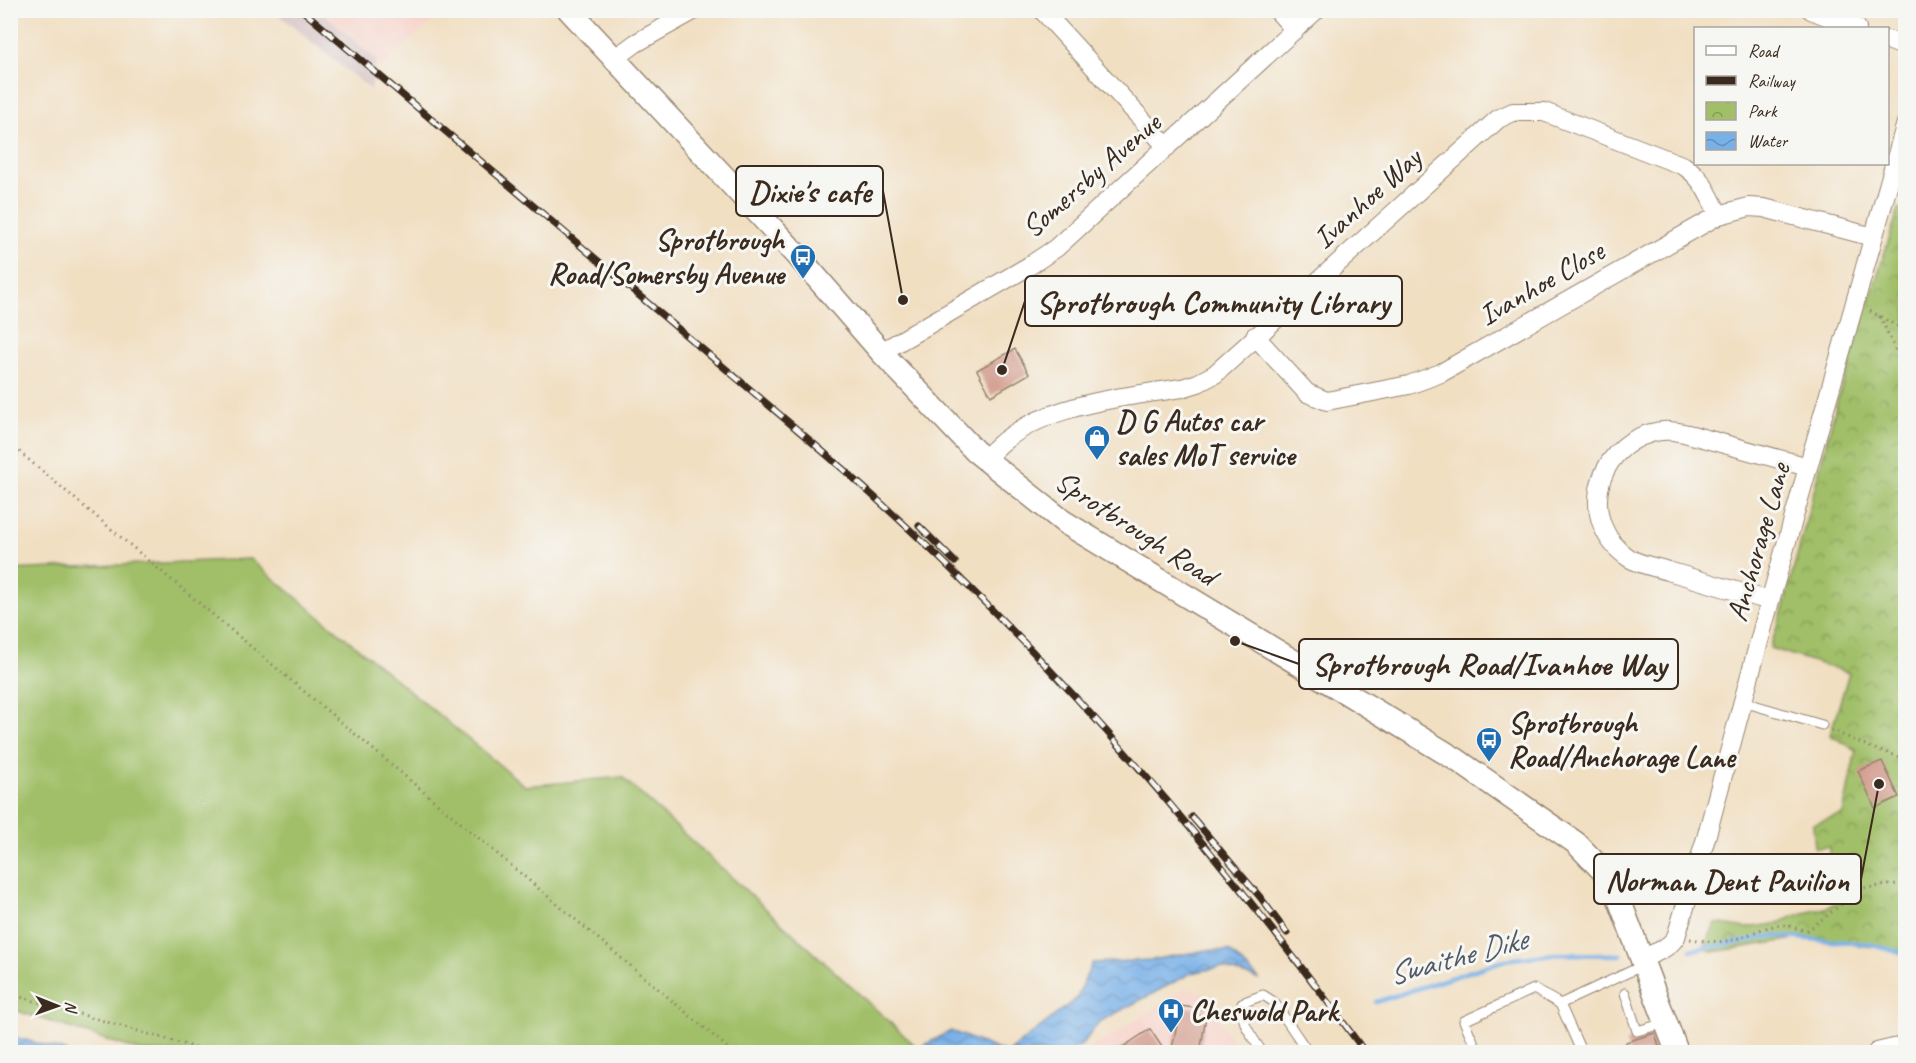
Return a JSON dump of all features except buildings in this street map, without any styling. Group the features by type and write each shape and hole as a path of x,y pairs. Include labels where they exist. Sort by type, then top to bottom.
{"street":[{"name":"Sprotbrough Road","path":"569,10 798,256 883,354 985,460 1064,522 1457,760 1576,843 1605,873 1616,891 1677,1053"},
{"path":"615,59 636,43 695,10"},
{"path":"1042,10 1167,147"},
{"path":"1277,10 1295,30"},
{"name":"Somersby Avenue","path":"883,354 890,347 1056,248 1316,10"},
{"path":"1811,10 1854,27"},
{"path":"1889,41 1905,48"},
{"name":"Ivanhoe Way","path":"985,460 999,445 1020,430 1077,405 1182,388 1215,374 1498,119 1513,112 1544,112 1684,166 1701,180 1719,215"},
{"name":"Anchorage Lane","path":"1676,937 1706,838 1770,601 1905,123"},
{"name":"Ivanhoe Close","path":"1255,336 1307,393 1327,401 1409,385 1441,374 1719,215 1749,207 1764,208 1874,237"},
{"path":"1770,601 1631,559 1608,537 1598,504 1603,472 1623,447 1652,432 1667,430 1808,467"},
{"path":"1643,962 1672,944 1676,937"},
{"path":"1877,1053 1905,1045"}],"lane":[{"path":"1743,702 1822,725"},
{"path":"1560,1005 1643,962"},
{"path":"1478,1053 1464,1021 1534,989 1560,1005 1581,1051 1578,1053"},
{"path":"1625,993 1637,1031 1666,1023"},
{"path":"1262,1053 1244,1024 1241,1014 1242,1003 1263,995 1274,1002 1308,1053"}],"path":[{"path":"1855,303 1905,331"},
{"path":"1880,316 1898,356 1905,360"},
{"path":"10,444 733,1053"},
{"path":"1822,725 1872,748 1905,759"},
{"path":"1676,937 1710,942 1732,940 1756,930 1784,925 1804,931 1863,888 1905,883"},
{"path":"10,994 211,1053"}],"shaded area":[{"path":"274,11 321,11 376,60 371,90"},
{"path":"321,11 443,11 382,67"},
{"name":"Cheswold Park","path":"1185,988 1215,997 1216,1015 1240,1052 1086,1052"}],"green space":[{"path":"1899,208 1906,210 1905,956 1883,948 1801,938 1713,952 1704,948 1716,923 1746,928 1775,924 1800,914 1825,908 1857,892 1855,886 1829,863 1829,847 1815,848 1813,824 1843,814 1856,750 1830,735 1849,673 1770,648 1784,606 1838,398"},
{"path":"250,559 525,786 622,777 918,1048 915,1052 143,1052 11,1009 10,570"}],"water":[{"path":"1207,950 1229,951 1260,980 1221,967 1191,973 1099,1022 1082,1045 1070,1052 1009,1052 1077,998 1092,963 1151,960"},
{"path":"951,1031 1004,1052 914,1052"},
{"path":"11,1036 69,1052 11,1052"}],"waterway":[{"name":"Swaithe Dike","path":"1691,950 1774,936 1869,944 1906,954"},
{"name":"Swaithe Dike","path":"1376,1002 1505,960 1554,954 1621,955"}],"railway":[{"path":"302,10 818,447 961,579 1070,691 1173,807 1271,928 1365,1052"},
{"path":"919,526 955,562"},
{"path":"1192,817 1260,897 1287,933"}],"place":[{"name":"Sprotbrough Road/Somersby Avenue","path":"803,280"},
{"name":"Dixie's cafe","path":"903,300"},
{"name":"Sprotbrough Community Library","path":"1002,370"},
{"name":"D G Autos car sales MoT service","path":"1097,461"},
{"name":"Sprotbrough Road/Ivanhoe Way","path":"1235,641"},
{"name":"Sprotbrough Road/Anchorage Lane","path":"1489,763"},
{"name":"Norman Dent Pavilion","path":"1879,784"},
{"name":"Cheswold Park","path":"1171,1034"}]}
